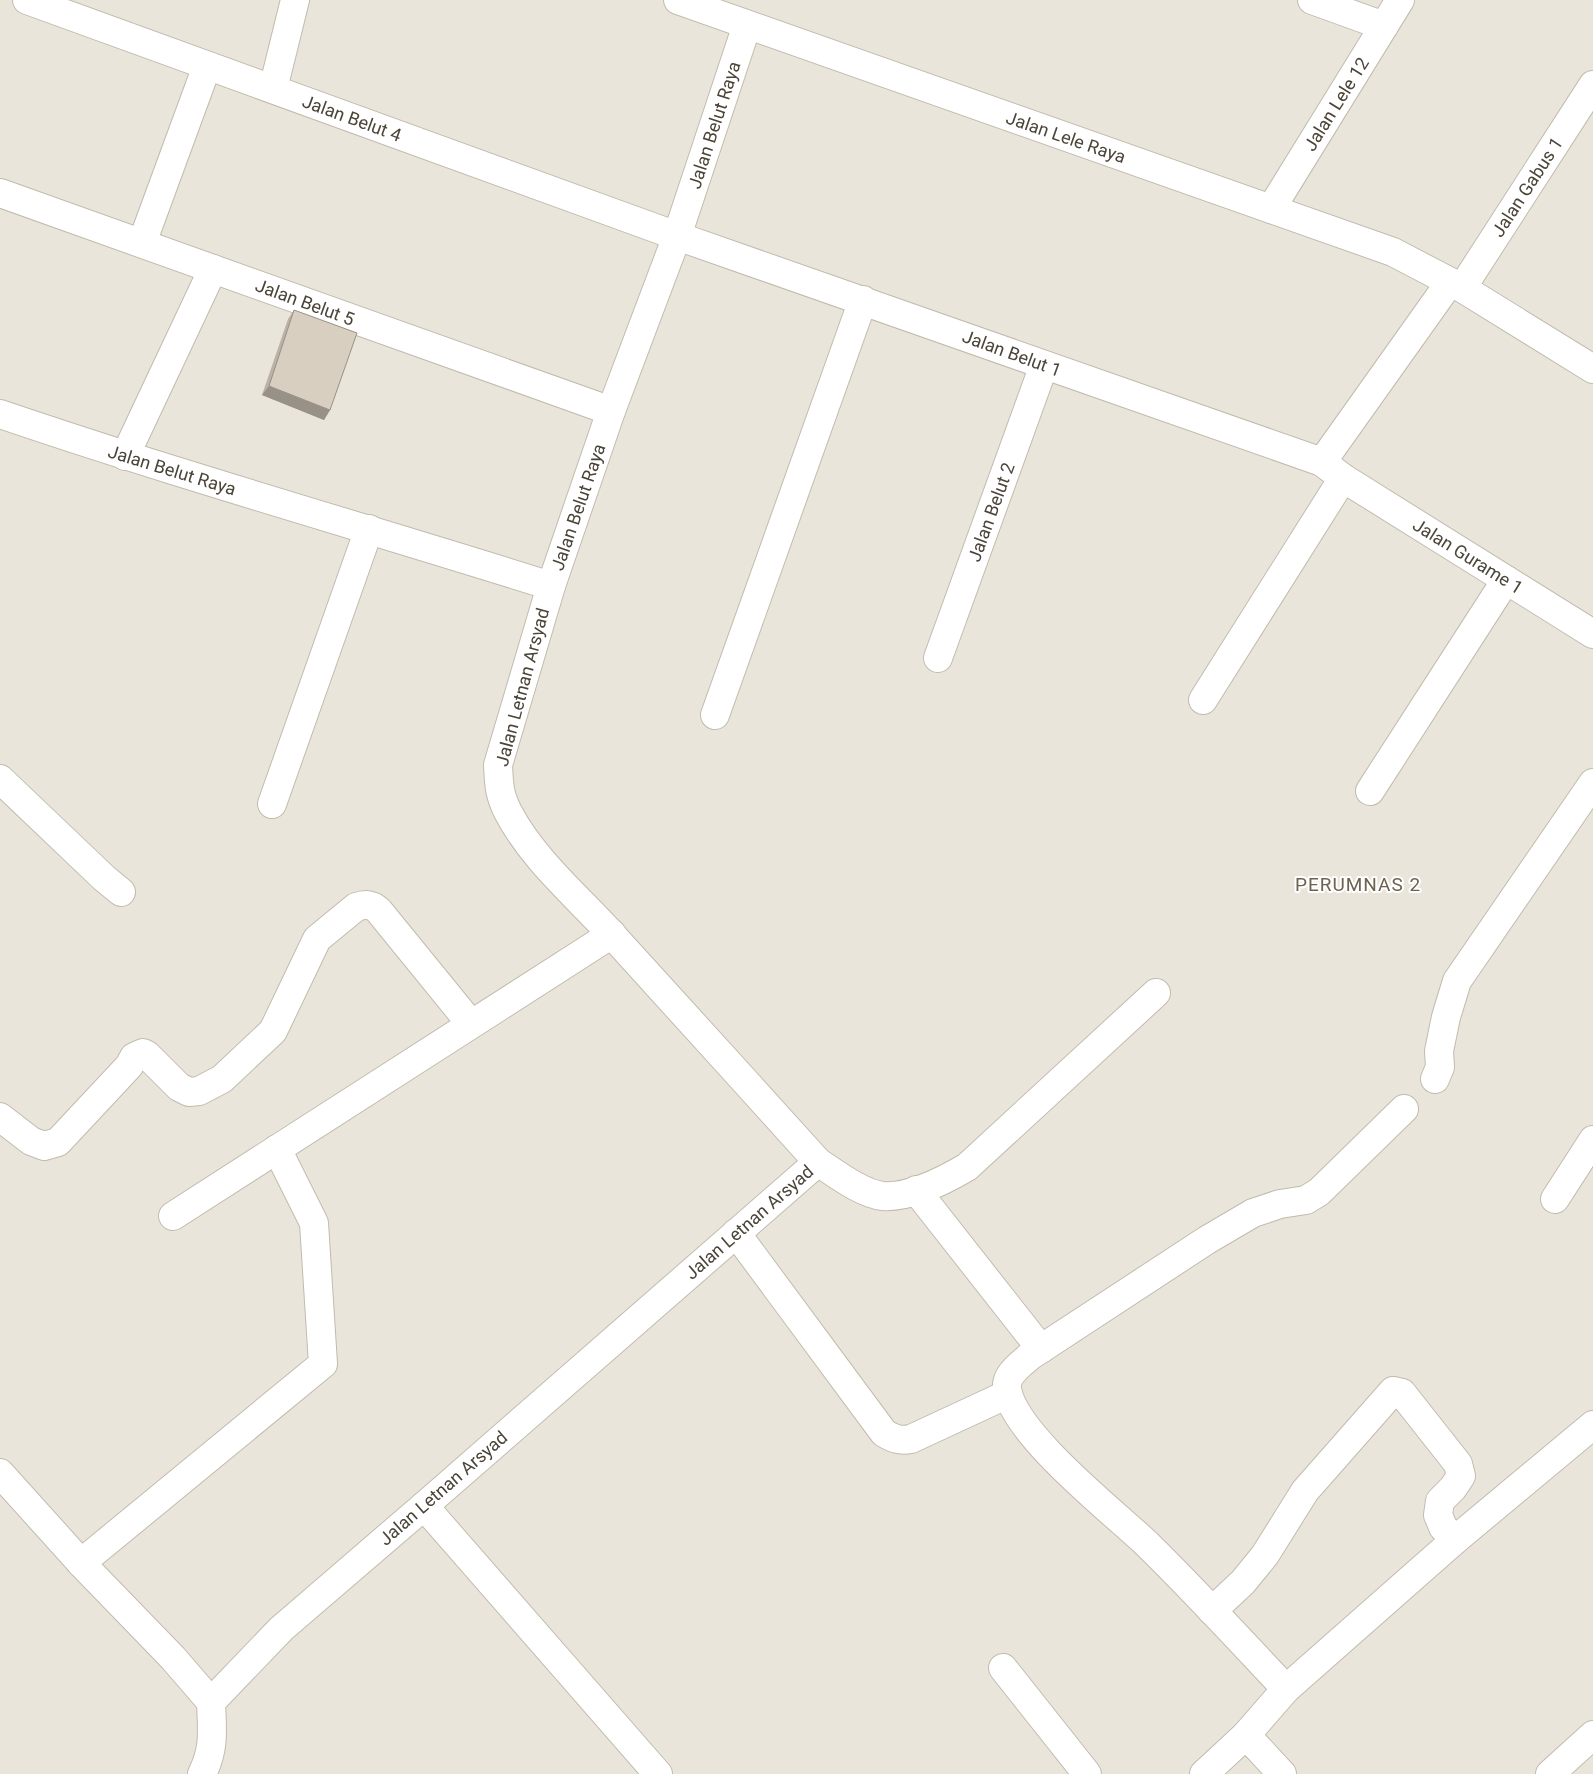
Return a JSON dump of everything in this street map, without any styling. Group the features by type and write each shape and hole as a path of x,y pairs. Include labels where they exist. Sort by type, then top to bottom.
{"street":[{"name":"Jalan Belut 4","path":"27,0 677,236"},
{"path":"273,89 294,0"},
{"path":"1312,0 1384,26"},
{"name":"Jalan Lele 12","path":"1272,209 1400,0"},
{"name":"Jalan Lele Raya","path":"681,1 747,26 1393,252 1456,285 1593,369"},
{"name":"Jalan Belut Raya","path":"0,414 125,456 551,586 611,412 677,236 747,26"},
{"path":"142,244 207,66"},
{"name":"Jalan Gabus 1","path":"1203,700 1333,470 1456,285 1593,85"},
{"name":"Jalan Belut 5","path":"0,193 611,412"},
{"name":"Jalan Belut 1","path":"677,236 863,300 1333,470"},
{"path":"125,456 214,269"},
{"path":"715,715 863,300"},
{"name":"Jalan Belut 2","path":"938,658 1044,365"},
{"name":"Jalan Gurame 1","path":"1333,470 1593,634"},
{"path":"272,804 368,529"},
{"path":"1370,791 1506,580"},
{"name":"Jalan Letnan Arsyad","path":"211,1702 281,1629 818,1162 612,934 554,874 527,842 509,814 499,793 498,765 551,586"},
{"path":"0,778 120,892"},
{"path":"1435,1078 1440,1067 1439,1051 1446,1017 1457,981 1593,783"},
{"path":"0,1117 31,1141 44,1146 58,1142 129,1066 134,1056 139,1054 147,1055 179,1087 189,1092 199,1092 222,1079 273,1031 317,939 356,907 363,905 369,904 379,911 471,1024"},
{"path":"173,1216 612,934"},
{"path":"818,1162 861,1188 883,1196 904,1194 947,1178 967,1167 1156,993"},
{"path":"1286,1689 1146,1544 1074,1477 1028,1430 1008,1394 1007,1385 1012,1374 1030,1356 1207,1240 1253,1212 1280,1204 1306,1200 1320,1192 1404,1109"},
{"path":"1555,1199 1593,1140"},
{"path":"81,1563 323,1364 314,1222 277,1149"},
{"path":"916,1190 1041,1349"},
{"path":"736,1233 884,1432 892,1438 902,1441 912,1440 1008,1394"},
{"path":"1212,1611 1243,1582 1265,1555 1305,1492 1393,1390 1402,1393 1458,1464 1461,1476 1440,1502 1438,1515 1443,1527 1455,1540"},
{"path":"1204,1774 1246,1735 1286,1689 1455,1540 1593,1425"},
{"path":"0,1473 81,1563 173,1658 211,1702 212,1747 202,1774"},
{"path":"424,1506 658,1774"},
{"path":"1003,1668 1087,1774"},
{"path":"1246,1735 1282,1774"},
{"path":"1550,1774 1593,1735"}],"shaded area":[{"path":"0,0 1593,0 1593,1774 0,1774"}],"building":[{"path":"294,310 357,333 330,410 269,386"}],"district":[{"name":"PERUMNAS 2","path":"1358,884"}]}
